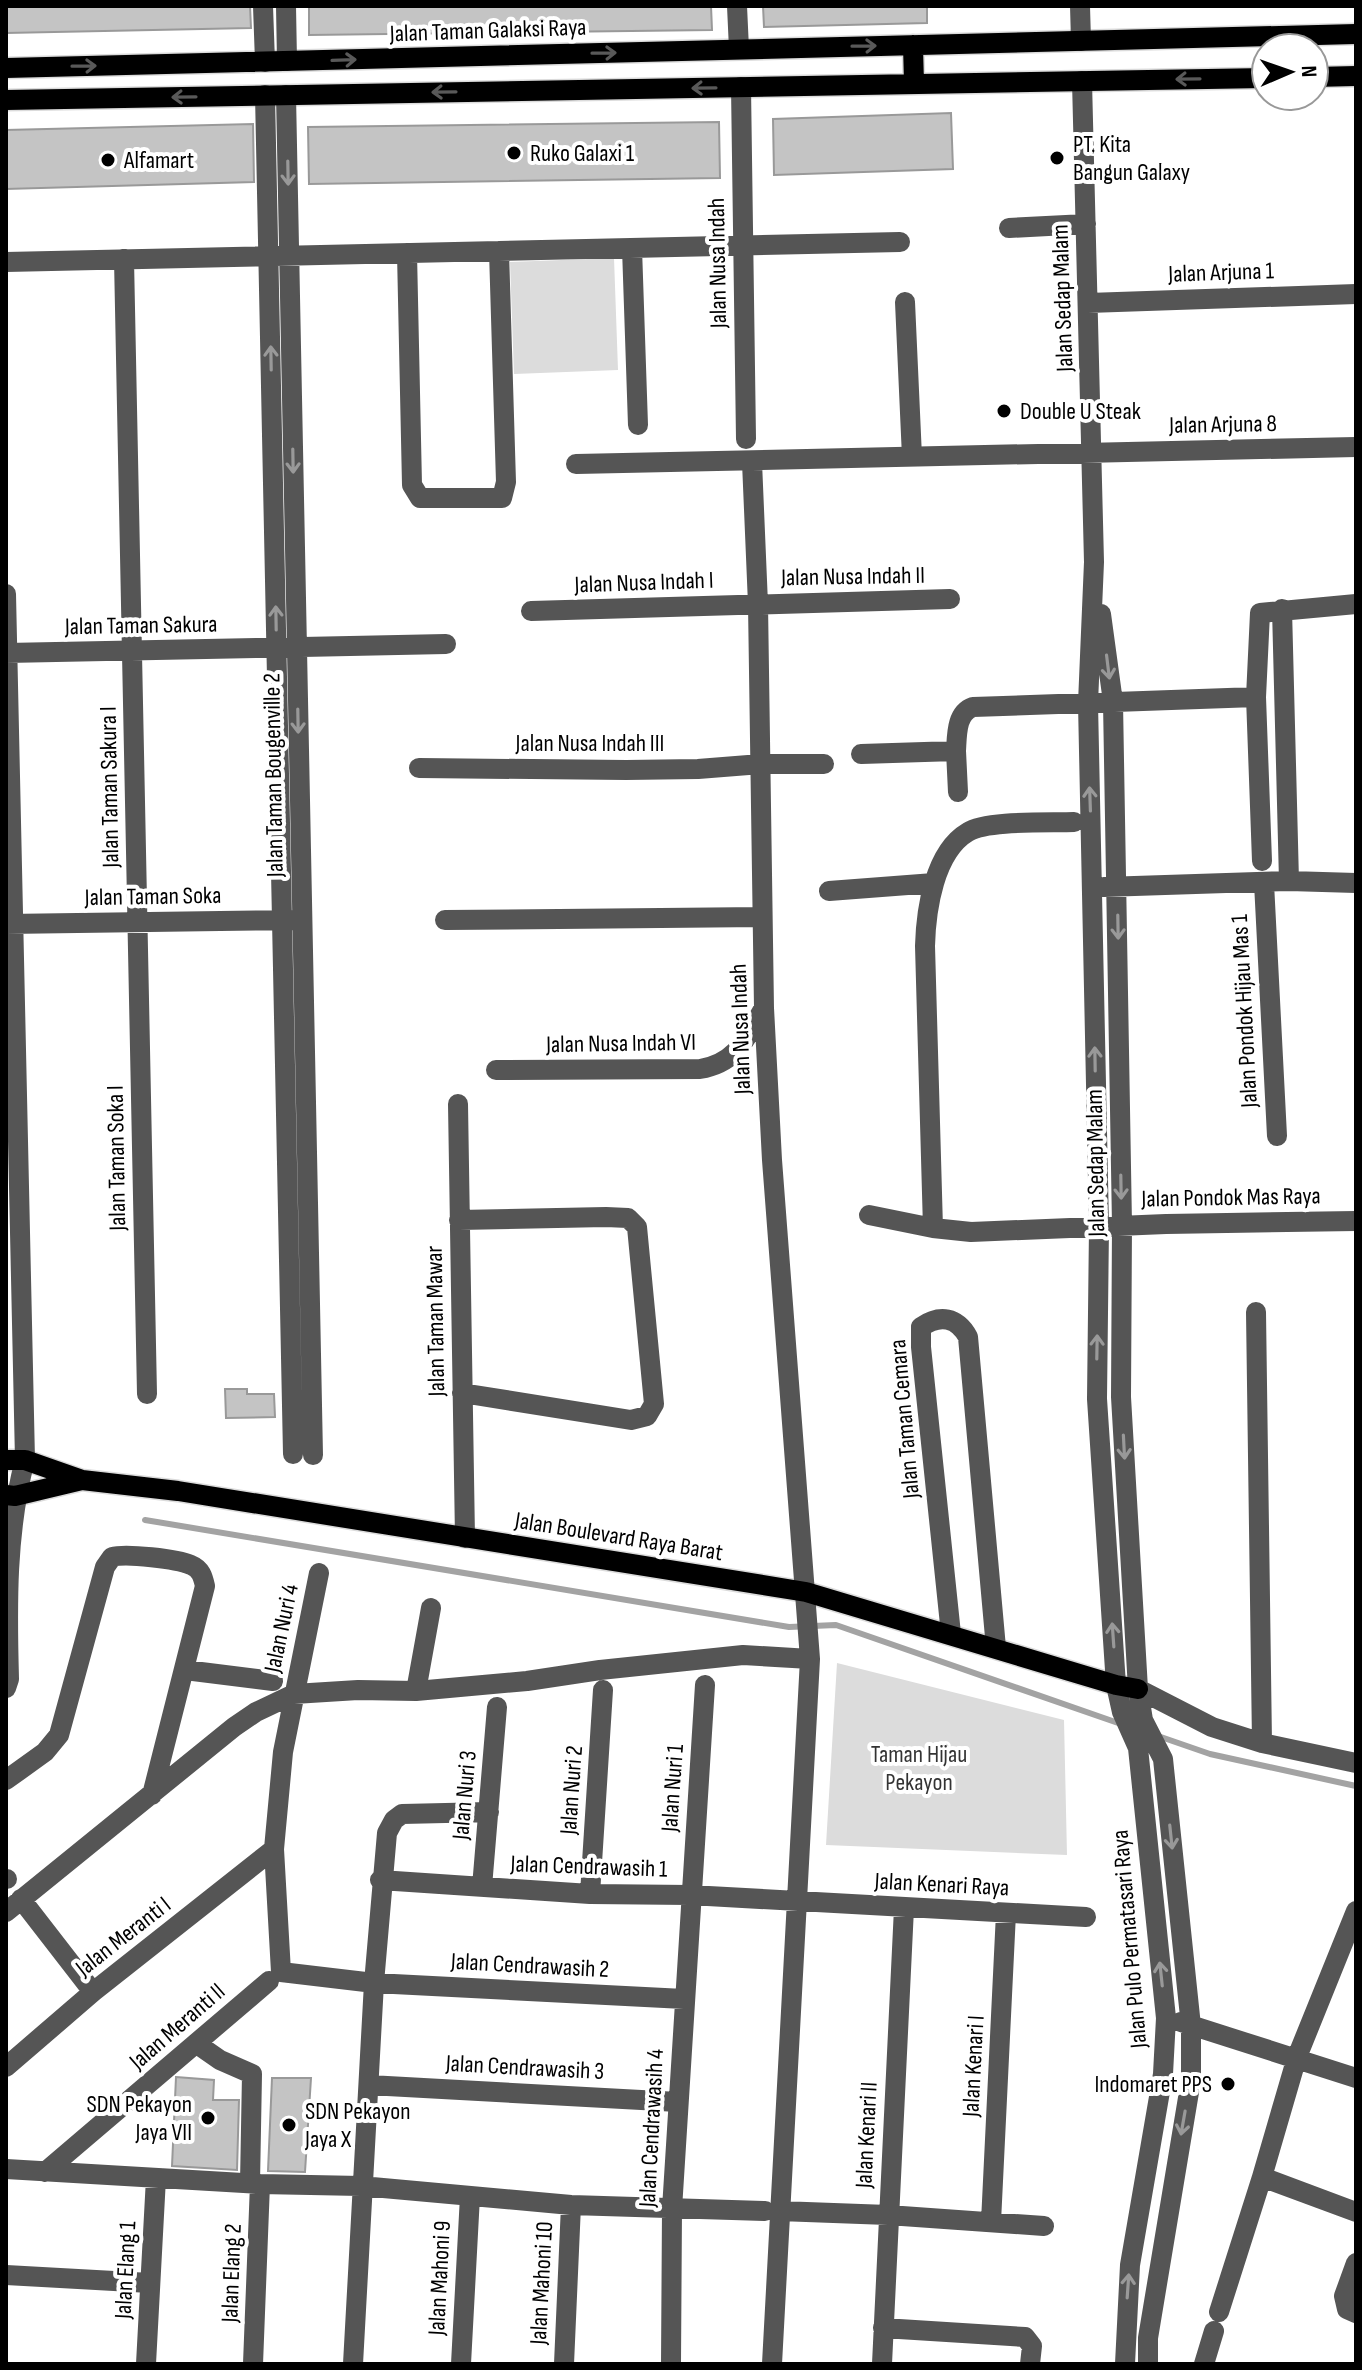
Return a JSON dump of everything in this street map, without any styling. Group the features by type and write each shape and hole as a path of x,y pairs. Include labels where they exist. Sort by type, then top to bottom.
{"main road":[{"name":"Jalan Taman Galaksi Raya","path":"6,68 1356,34"},
{"path":"913,45 914,84"},
{"path":"513,55 514,91"},
{"path":"1330,77 1356,76"},
{"path":"6,100 1250,78"},
{"path":"15,1460 82,1480"},
{"path":"11,1495 82,1480"},
{"name":"Jalan Boulevard Raya Barat","path":"82,1480 178,1491 465,1538 807,1601 951,1634 1138,1689"}],"street":[{"path":"263,6 265,62"},
{"path":"286,6 287,61"},
{"path":"737,6 739,49"},
{"path":"1080,6 1081,41"},
{"name":"Jalan Sedap Malam","path":"1082,81 1094,562 1088,703 1099,1227 1097,1399 1116,1685 1122,1712 1138,1748"},
{"name":"Jalan Nusa Indah","path":"741,87 746,439"},
{"name":"Jalan Taman Bougenville 2","path":"265,95 279,256"},
{"name":"Jalan Taman Bougenville 2","path":"286,95 279,256 303,1454"},
{"path":"1009,228 1086,224"},
{"path":"6,262 900,242"},
{"path":"632,248 638,425"},
{"path":"407,253 412,485 420,498 502,498 506,482 499,251"},
{"name":"Jalan Taman Sakura I","path":"124,259 138,922"},
{"name":"Jalan Arjuna 1","path":"1088,303 1356,294"},
{"path":"905,302 912,457"},
{"name":"Jalan Arjuna 8","path":"576,464 1356,447"},
{"name":"Jalan Nusa Indah","path":"752,462 758,604 764,1008 772,1160 809,1650 796,1902 772,2211 772,2364"},
{"name":"Jalan Sedap Malam","path":"1094,562 1113,702 1122,1225 1121,1397 1138,1689 1143,1720 1163,1759 1191,2026"},
{"path":"6,594 15,1460 7,1620 9,1679 6,1688"},
{"name":"Jalan Nusa Indah II","path":"758,604 950,599"},
{"name":"Jalan Nusa Indah I","path":"531,611 758,604"},
{"path":"1262,861 1256,697 1258,618 1264,611 1356,604"},
{"path":"1282,609 1289,881"},
{"path":"287,649 446,644"},
{"name":"Jalan Taman Sakura","path":"7,653 287,649"},
{"path":"958,792 956,751 960,718 973,707 1256,697"},
{"path":"861,754 956,751"},
{"name":"Jalan Nusa Indah III","path":"419,768 640,770 824,764"},
{"path":"933,1228 925,946 926,912 934,883 952,846 968,831 989,826 1074,822"},
{"path":"1092,887 1289,881 1356,883"},
{"path":"829,891 934,883"},
{"name":"Jalan Pondok Hijau Mas 1","path":"1264,883 1277,1136"},
{"path":"445,920 762,917"},
{"name":"Jalan Taman Soka","path":"10,924 292,920"},
{"name":"Jalan Taman Soka I","path":"138,922 147,1394"},
{"name":"Jalan Nusa Indah VI","path":"496,1070 700,1069 717,1066 742,1046 764,1008"},
{"name":"Jalan Taman Mawar","path":"458,1104 465,1538"},
{"name":"Jalan Pondok Mas Raya","path":"869,1215 971,1232 1122,1225 1356,1221"},
{"path":"459,1220 628,1218 637,1227 654,1404 647,1416 631,1420 462,1393"},
{"path":"1256,1312 1262,1743"},
{"name":"Jalan Taman Cemara","path":"951,1634 921,1347 921,1327 930,1320 949,1319 961,1325 968,1337 996,1648"},
{"path":"6,1780 45,1752 59,1735 105,1567 112,1557 127,1554 191,1565 204,1580 204,1595 152,1795"},
{"name":"Jalan Nuri 4","path":"274,1849 283,1752 319,1573"},
{"path":"416,1691 431,1608"},
{"path":"93,1992 14,1906 245,1720 294,1694 358,1690 416,1691 809,1650"},
{"path":"185,1670 273,1681"},
{"name":"Jalan Nuri 1","path":"690,1895 705,1685"},
{"path":"1138,1689 1212,1727 1262,1743 1356,1763"},
{"name":"Jalan Nuri 2","path":"590,1894 603,1690"},
{"name":"Jalan Nuri 3","path":"482,1887 497,1707"},
{"name":"Jalan Pulo Permatasari Raya","path":"1125,2364 1130,2265 1163,2074 1166,2018 1138,1748"},
{"path":"353,2364 380,1880 387,1833 399,1815 416,1812 489,1812"},
{"name":"Jalan Cendrawasih 2","path":"274,1849 281,1972 374,1983 684,1999"},
{"name":"Jalan Meranti I","path":"6,2067 93,1992 274,1849"},
{"name":"Jalan Cendrawasih 1","path":"380,1880 590,1894 690,1895 796,1902"},
{"name":"Jalan Cendrawasih 4","path":"671,2364 672,2209 690,1895"},
{"name":"Jalan Kenari Raya","path":"796,1902 1086,1917"},
{"name":"Jalan Kenari II","path":"882,2364 904,1908"},
{"path":"1204,2364 1297,2057 1356,1911"},
{"name":"Jalan Kenari I","path":"991,2222 1006,1913"},
{"name":"Jalan Meranti II","path":"45,2172 269,1981"},
{"path":"1166,2018 1356,2078"},
{"path":"1148,2364 1148,2338 1191,2080 1191,2026"},
{"name":"Jalan Elang 2","path":"197,2044 220,2060 252,2074 255,2183 253,2364"},
{"name":"Jalan Cendrawasih 3","path":"369,2085 678,2102"},
{"path":"6,2169 361,2186 571,2205 888,2215 1044,2226"},
{"path":"1262,2177 1356,2212"},
{"name":"Jalan Elang 1","path":"146,2364 156,2178"},
{"path":"1144,2183 1172,2189"},
{"name":"Jalan Mahoni 9","path":"461,2364 470,2196"},
{"name":"Jalan Mahoni 10","path":"564,2364 571,2205"},
{"path":"1356,2263 1344,2296 1347,2309 1356,2313"},
{"path":"6,2275 150,2283"},
{"path":"883,2328 1025,2337 1032,2346 1030,2364"}],"green space":[{"path":"614,258 618,370 514,374 510,262"},
{"name":"Taman Hijau Pekayon","path":"837,1663 1064,1720 1067,1855 826,1845"}],"building":[{"path":"6,6 250,6 251,28 6,33"},
{"path":"309,6 711,6 712,30 309,35"},
{"path":"763,6 927,6 927,23 764,27"},
{"path":"951,113 953,169 774,175 773,119"},
{"name":"Ruko Galaxi 1","path":"719,122 720,178 309,184 308,127"},
{"path":"253,124 254,182 6,189 6,130"},
{"path":"225,1389 247,1389 247,1394 274,1394 275,1417 226,1418"},
{"name":"SDN Pekayon Jaya VII","path":"176,2077 214,2080 213,2100 239,2100 237,2170 172,2166"},
{"name":"SDN Pekayon Jaya X","path":"272,2078 311,2078 305,2172 268,2171"}],"waterway":[{"path":"145,1520 789,1627 836,1625 1121,1724"},
{"path":"1158,1736 1210,1754 1356,1786"}],"place":[{"name":"Ruko Galaxi 1","path":"514,153"},
{"name":"PT. Kita Bangun Galaxy","path":"1057,158"},
{"name":"Alfamart","path":"108,160"},
{"name":"Double U Steak","path":"1004,411"},
{"name":"Indomaret PPS","path":"1228,2084"},
{"name":"SDN Pekayon Jaya VII","path":"208,2118"},
{"name":"SDN Pekayon Jaya X","path":"289,2125"}]}
